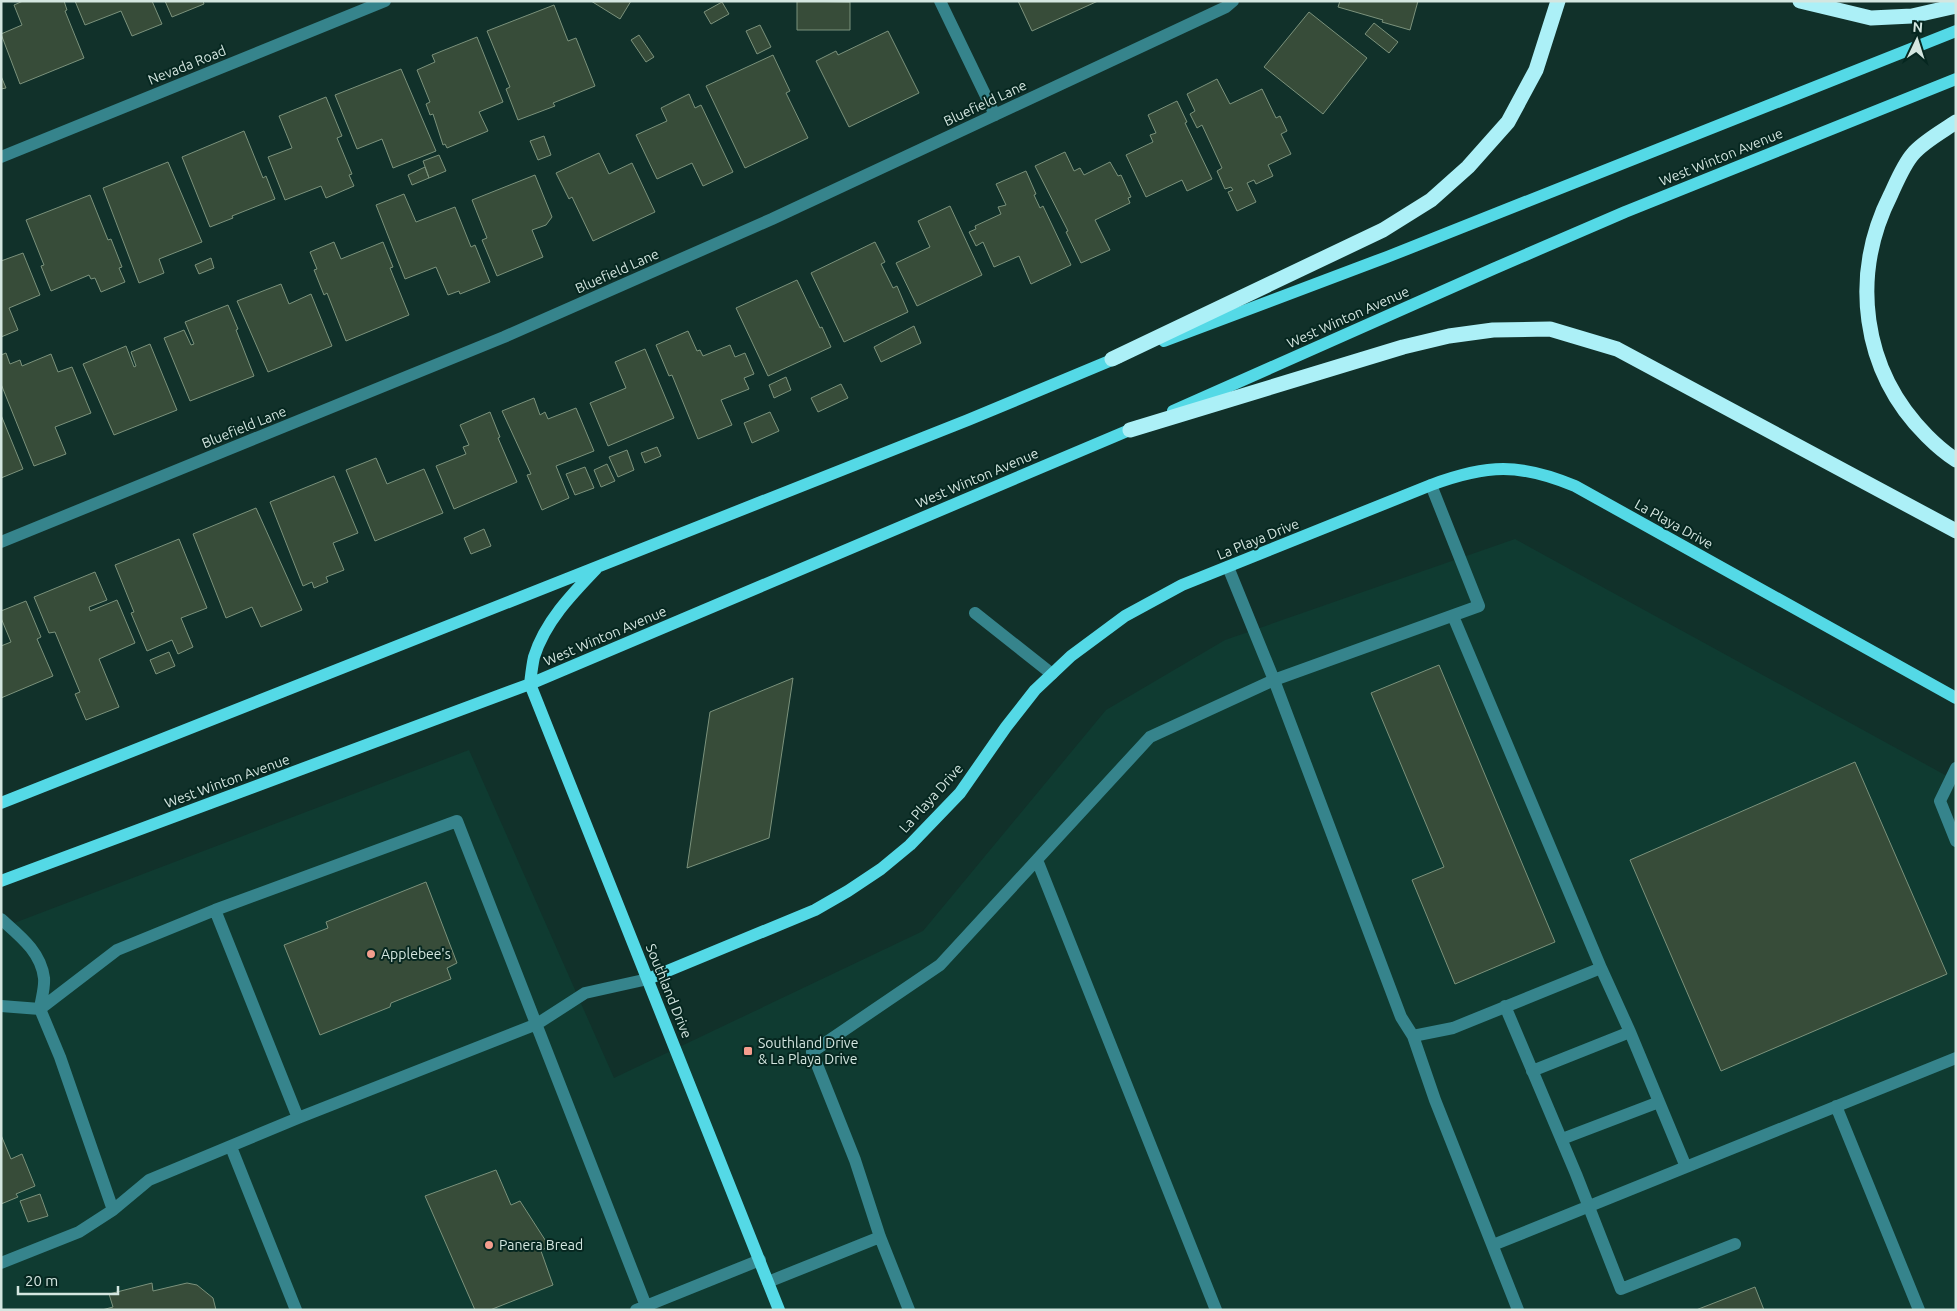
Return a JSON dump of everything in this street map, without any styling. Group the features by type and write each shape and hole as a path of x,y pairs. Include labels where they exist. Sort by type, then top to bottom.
{"highway":[{"path":"1112,359 1383,230 1431,200 1468,167 1508,122 1536,70 1558,1"},
{"path":"1800,1 1872,18 1912,16 1956,6"},
{"path":"1956,122 1913,154 1882,210 1871,245 1866,280 1868,317 1876,352 1890,390 1916,424 1945,454 1956,460"},
{"path":"1130,430 1403,347 1449,336 1493,330 1550,329 1617,349 1956,531"}],"main road":[{"name":"West Winton Avenue","path":"1,803 968,420 1112,359 1248,311 1388,258 1956,31"},
{"name":"West Winton Avenue","path":"1,881 530,684 1130,430 1616,216 1956,80"},
{"name":"La Playa Drive","path":"648,979 816,910 880,869 910,845 955,798 1019,709 1052,674 1090,641 1131,612 1182,585 1431,485 1470,472 1496,469 1524,470 1559,480 1589,494 1956,698"},
{"path":"530,684 534,658 545,634 562,605 599,565"},
{"name":"Southland Drive","path":"530,684 779,1310"}],"street":[{"name":"Nevada Road","path":"1,158 385,1"},
{"path":"940,1 995,115"},
{"name":"Bluefield Lane","path":"1,542 504,337 772,220 1226,7 1233,1"},
{"path":"909,1310 880,1236 855,1160 812,1052 940,965 1150,736 1274,680 1479,606 1431,485"},
{"path":"1228,567 1274,680 1402,1017 1413,1036 1435,1100 1518,1310"},
{"path":"975,613 1052,674"},
{"path":"1453,616 1686,1168"},
{"path":"1956,768 1940,801 1956,841"},
{"path":"1,1006 40,1009 117,950 215,910 457,821 536,1024 641,1308 760,1260"},
{"path":"1037,860 1216,1310"},
{"path":"215,910 298,1118"},
{"path":"1,920 24,940 38,957 44,979 40,1009 63,1065 113,1210"},
{"path":"1413,1036 1453,1028 1601,968"},
{"path":"1,1263 80,1232 113,1210 149,1180 298,1118 536,1024 585,993 648,979"},
{"path":"1505,1006 1562,1139 1621,1289 1735,1244"},
{"path":"1532,1071 1630,1032"},
{"path":"1493,1245 1956,1058"},
{"path":"1562,1139 1659,1102"},
{"path":"1836,1106 1919,1310"},
{"path":"231,1147 296,1310"},
{"path":"768,1282 880,1236"}],"shaded area":[{"path":"1515,539 1956,781 1956,1310 1,1310 1,928 469,750 614,1078 923,931 1106,710 1225,640"}],"building":[{"path":"23,1 64,1 67,10 65,11 84,58 20,84 1,34 22,25 14,5"},
{"path":"75,1 152,1 162,24 132,36 121,11 85,25"},
{"path":"165,1 203,1 204,4 172,17"},
{"path":"591,1 631,1 620,19"},
{"path":"797,1 850,2 850,30 797,30"},
{"path":"1018,1 1098,1 1032,31"},
{"path":"1340,1 1418,1 1410,30 1338,7"},
{"path":"722,2 729,14 711,24 704,12"},
{"path":"554,5 568,41 576,38 595,86 553,103 555,106 518,120 506,89 510,87 487,31"},
{"path":"1309,12 1367,58 1323,114 1264,67"},
{"path":"1374,23 1398,42 1389,53 1365,34"},
{"path":"760,25 771,47 757,54 746,31"},
{"path":"888,31 919,93 849,127 816,61 836,51 838,55"},
{"path":"639,35 654,57 646,62 631,40"},
{"path":"477,37 503,102 479,112 488,131 447,148 445,144 443,145 433,114 430,115 426,104 430,102 417,70 435,62 432,55"},
{"path":"773,55 790,91 786,93 808,138 745,168 706,86"},
{"path":"401,69 436,151 393,168 382,139 357,149 335,95"},
{"path":"1,76 6,88 1,89"},
{"path":"1217,79 1230,104 1262,89 1276,118 1280,116 1287,131 1281,134 1291,154 1268,165 1273,176 1256,184 1254,180 1247,183 1256,202 1237,211 1228,192 1233,190 1231,187 1225,189 1217,171 1222,168 1202,125 1197,128 1190,114 1195,111 1187,94"},
{"path":"689,94 695,108 701,105 733,172 703,186 692,163 657,179 636,135 667,121 661,108"},
{"path":"326,97 342,136 337,138 352,174 349,175 354,186 326,198 321,186 285,200 268,157 292,148 279,116"},
{"path":"1177,101 1187,122 1185,123 1212,179 1187,191 1182,180 1146,197 1126,155 1153,142 1150,135 1156,133 1148,115"},
{"path":"244,131 263,178 266,176 275,199 210,227 182,157"},
{"path":"544,136 551,155 538,160 530,141"},
{"path":"1065,152 1074,171 1080,168 1084,175 1110,162 1118,176 1121,175 1131,197 1128,198 1130,203 1095,220 1110,250 1081,263 1066,232 1068,231 1035,166"},
{"path":"599,153 609,174 632,163 655,212 593,241 572,197 569,199 556,173"},
{"path":"439,155 446,171 429,178 423,161"},
{"path":"168,162 202,242 159,259 164,273 139,283 103,188"},
{"path":"425,167 429,178 412,185 408,175"},
{"path":"1026,171 1040,208 1043,206 1071,265 1031,284 1019,256 994,267 983,242 976,246 969,232 976,229 975,226 1001,214 998,207 1006,205 996,184"},
{"path":"535,175 552,217 546,225 532,230 543,257 497,276 482,240 487,238 472,200"},
{"path":"404,194 416,222 455,207 471,247 475,245 490,282 460,294 459,291 448,295 436,267 405,279 376,205"},
{"path":"90,195 108,240 111,239 122,267 119,268 125,282 101,292 95,278 91,279 89,275 51,291 41,266 44,265 26,220"},
{"path":"950,206 982,275 917,306 896,263 930,247 918,221"},
{"path":"334,242 341,259 383,242 393,267 390,268 409,315 346,341 327,293 324,295 314,270 317,269 310,252"},
{"path":"875,242 885,262 881,264 893,288 897,286 908,312 844,342 811,273"},
{"path":"23,253 40,295 9,308 18,330 1,337 1,261"},
{"path":"211,258 214,268 199,274 195,265"},
{"path":"797,280 831,347 768,376 736,308"},
{"path":"281,284 289,304 311,294 332,346 268,372 237,301"},
{"path":"228,305 254,376 190,401 164,338 184,330 191,345 194,344 185,322"},
{"path":"914,326 921,343 881,362 874,347"},
{"path":"688,331 697,351 700,350 703,356 730,345 735,357 745,353 754,374 744,378 749,389 721,400 732,425 698,439 672,375 669,376 656,345"},
{"path":"150,344 177,410 114,435 83,364 126,346 134,367 136,366 131,352"},
{"path":"645,349 674,418 608,446 590,403 626,388 615,362"},
{"path":"6,353 10,364 20,360 22,366 51,354 58,372 72,367 91,413 55,427 66,454 34,466 1,384 1,355"},
{"path":"786,377 791,390 774,398 769,385"},
{"path":"841,384 848,398 818,412 811,398"},
{"path":"534,398 540,415 545,412 548,419 576,408 594,451 556,466 569,498 542,510 527,475 531,474 502,411"},
{"path":"490,412 500,437 498,438 517,482 454,509 436,466 466,454 463,447 469,445 460,425"},
{"path":"770,412 779,431 752,443 744,423"},
{"path":"1,415 23,469 1,478"},
{"path":"657,447 661,456 645,463 641,453"},
{"path":"627,450 634,470 618,477 609,457"},
{"path":"376,458 387,484 424,469 443,513 375,541 346,470"},
{"path":"607,464 615,481 601,487 594,470"},
{"path":"585,467 594,488 575,495 566,474"},
{"path":"334,476 358,533 333,543 344,570 326,577 328,582 314,588 312,582 303,586 270,502"},
{"path":"256,508 302,610 261,627 252,607 226,618 193,534"},
{"path":"484,529 491,546 471,554 464,538"},
{"path":"179,539 207,608 181,618 193,647 178,654 172,640 147,651 131,613 134,612 115,565"},
{"path":"95,572 107,600 89,607 90,611 117,600 135,643 99,659 119,707 86,720 75,694 80,692 55,632 49,633 34,597"},
{"path":"26,601 41,637 37,639 53,676 1,698 1,646 11,642 1,618 1,611"},
{"path":"169,652 175,666 156,674 150,660"},
{"path":"1439,665 1555,942 1455,984 1412,880 1444,867 1371,693"},
{"path":"793,678 769,838 687,868 710,712"},
{"path":"1855,762 1947,974 1721,1071 1630,860"},
{"name":"Applebee's","path":"426,882 457,963 447,968 451,979 391,1003 390,1007 320,1035 284,945 328,928 326,922"},
{"path":"1,1135 11,1159 22,1154 35,1186 16,1194 18,1197 1,1204"},
{"path":"496,1170 511,1205 520,1201 549,1246 541,1251 553,1285 490,1310 475,1310 425,1196"},
{"path":"40,1194 48,1216 28,1222 20,1201"},
{"path":"152,1283 153,1291 187,1283 197,1285 213,1298 216,1310 102,1310 113,1307 109,1294"},
{"path":"1755,1287 1764,1310 1696,1310"}],"place":[{"name":"Applebee's","path":"371,954"},
{"name":"Southland Drive & La Playa Drive","path":"748,1051"},
{"name":"Panera Bread","path":"489,1245"}]}
